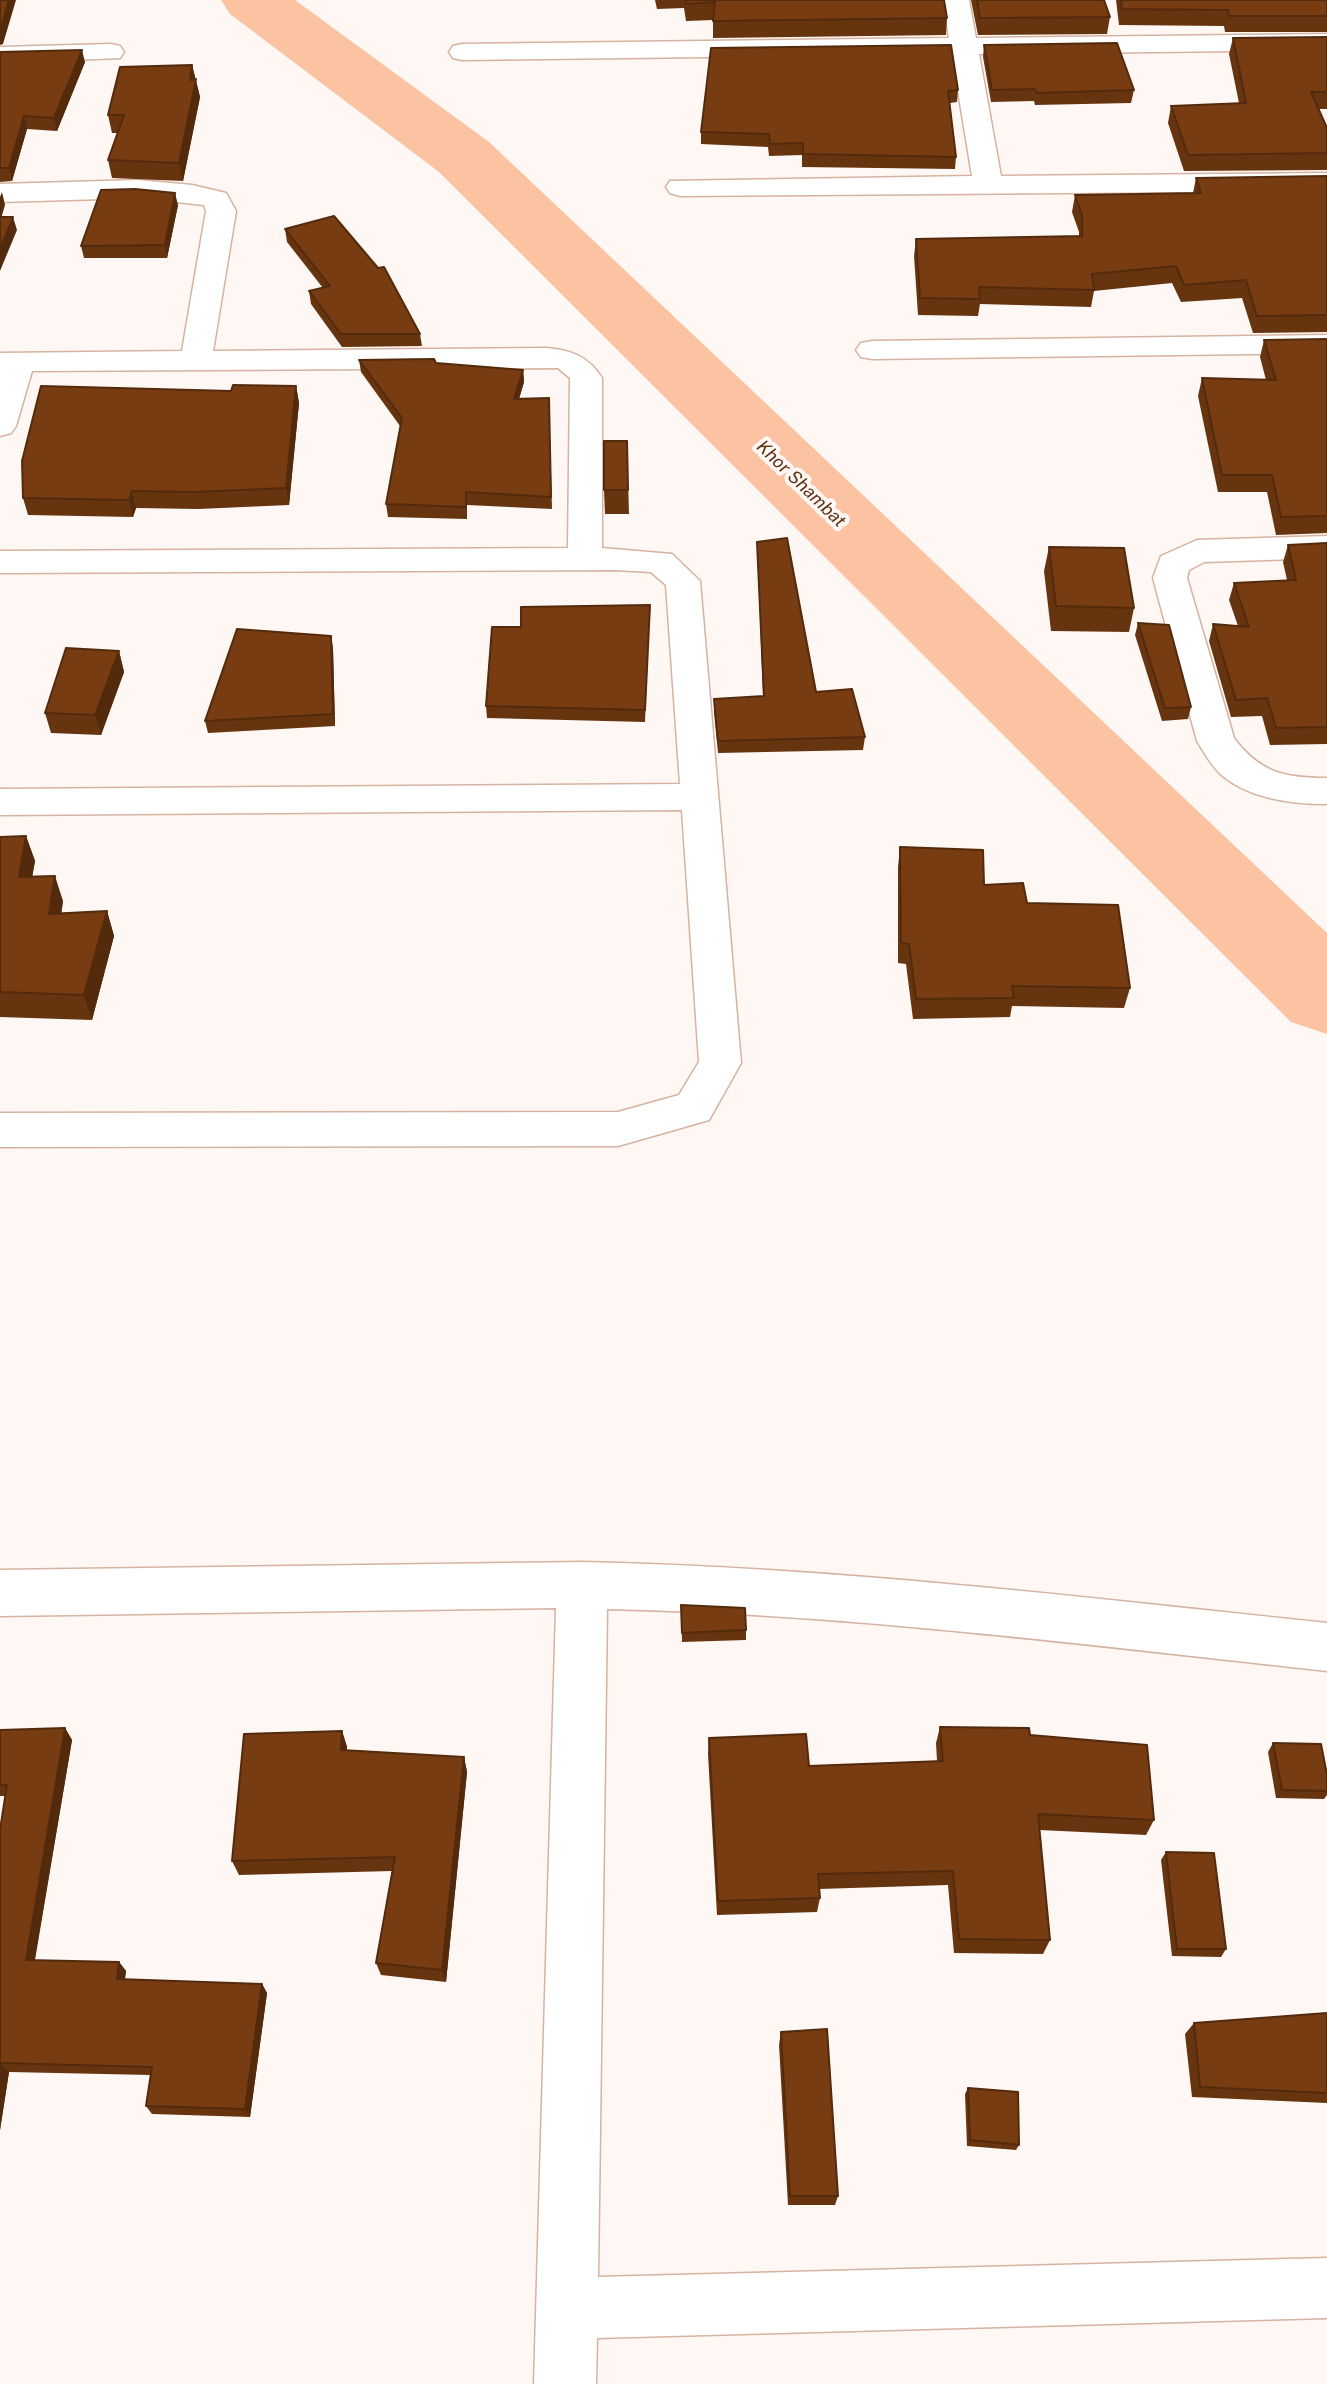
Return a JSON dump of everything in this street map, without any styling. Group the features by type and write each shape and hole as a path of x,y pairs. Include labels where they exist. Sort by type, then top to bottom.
{"street":[{"path":"956,0 988,185"},
{"path":"462,52 1327,42"},
{"path":"0,55 111,52"},
{"path":"680,187 1327,182"},
{"path":"0,193 162,190 193,192 216,199 221,211 196,358"},
{"path":"872,350 1327,344"},
{"path":"0,426 10,362 529,357 572,362 582,369 586,378 585,559"},
{"path":"1327,547 1197,551 1173,564 1170,578 1216,741 1235,767 1262,782 1296,791 1327,791"},
{"path":"0,562 585,559 660,562 683,581 720,1063 694,1108 618,1129 0,1130"},
{"path":"0,802 698,797"},
{"path":"565,2384 582,1585"},
{"path":"0,1593 582,1585 719,1588 885,1601 1327,1647"},
{"path":"566,2308 1327,2288"}],"building":[{"path":"0,0 9,0 0,31"},
{"path":"685,0 944,0 947,18 713,21 715,2 686,4"},
{"path":"977,0 1104,0 1110,17 980,18"},
{"path":"1121,0 1327,0 1327,16 1229,16 1228,10 1122,9"},
{"path":"1327,37 1327,92 1311,92 1327,128 1327,153 1188,155 1171,106 1246,103 1233,38"},
{"path":"1117,43 1134,90 1037,93 1035,89 992,90 984,45"},
{"path":"951,45 958,90 948,91 956,157 803,154 803,143 770,144 769,134 701,132 711,48"},
{"path":"82,50 54,118 24,116 9,168 0,168 0,52"},
{"path":"192,65 190,80 196,79 179,163 108,160 124,115 108,115 120,67"},
{"path":"1327,176 1327,315 1257,316 1246,280 1184,285 1176,266 1092,274 1094,290 979,287 980,299 920,298 916,239 1082,236 1082,215 1075,195 1201,193 1196,178"},
{"path":"101,190 175,193 165,245 81,246"},
{"path":"334,216 378,268 384,267 420,334 341,334 309,291 330,286 285,229"},
{"path":"0,217 13,217 0,250"},
{"path":"1327,339 1327,516 1281,517 1272,475 1222,475 1202,378 1276,380 1264,340"},
{"path":"434,359 436,363 523,370 514,399 549,398 551,497 466,492 466,507 386,504 402,418 359,360"},
{"path":"233,385 296,386 286,488 132,491 129,500 23,498 22,461 41,386 231,391"},
{"path":"604,441 627,441 628,490 604,490"},
{"path":"787,538 816,692 852,689 865,737 718,741 714,699 764,696 757,542"},
{"path":"1327,543 1327,727 1276,728 1267,698 1236,700 1213,624 1249,627 1234,583 1296,580 1288,545"},
{"path":"1049,547 1124,548 1134,608 1056,606"},
{"path":"650,605 645,710 486,706 492,627 521,627 521,607"},
{"path":"1138,623 1169,625 1191,707 1165,708"},
{"path":"237,629 331,636 333,714 205,721"},
{"path":"66,648 119,651 95,715 45,713"},
{"path":"26,836 19,877 55,876 49,914 107,911 84,995 0,992 0,837"},
{"path":"900,847 983,850 984,885 1023,883 1027,903 1118,905 1130,988 1012,986 1014,998 916,999 909,944 901,943"},
{"path":"681,1605 745,1608 746,1630 682,1633"},
{"path":"940,1727 1029,1728 1030,1735 1147,1745 1154,1820 1038,1814 1050,1940 959,1939 953,1871 818,1874 820,1898 718,1901 709,1738 806,1734 809,1766 943,1761"},
{"path":"65,1728 26,1960 119,1962 117,1979 262,1984 245,2109 146,2106 152,2067 0,2063 0,1830 7,1785 0,1785 0,1730"},
{"path":"342,1731 341,1750 464,1757 442,1970 376,1963 395,1857 232,1861 244,1734"},
{"path":"1273,1743 1321,1744 1327,1791 1282,1790"},
{"path":"1166,1852 1214,1853 1226,1949 1177,1949"},
{"path":"1327,2013 1327,2093 1200,2087 1194,2023"},
{"path":"827,2029 838,2196 790,2196 781,2032"},
{"path":"968,2088 1018,2092 1019,2145 970,2140"}],"waterway":[{"name":"Khor Shambat","path":"253,0 464,157 1327,995"}]}
